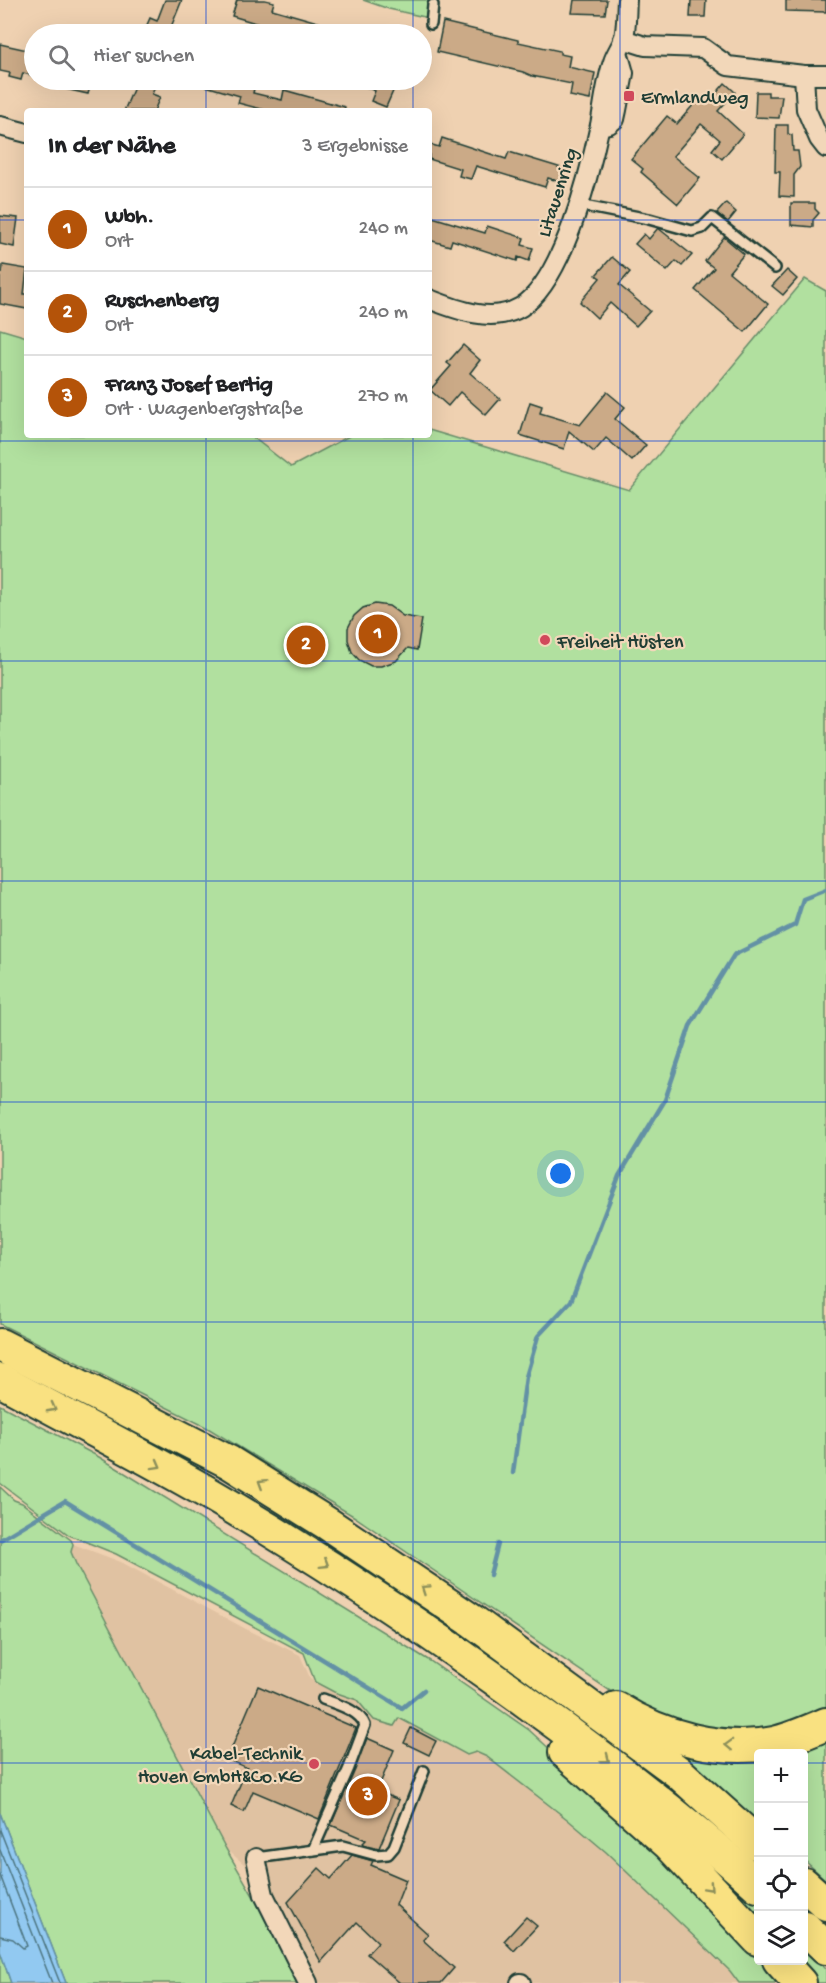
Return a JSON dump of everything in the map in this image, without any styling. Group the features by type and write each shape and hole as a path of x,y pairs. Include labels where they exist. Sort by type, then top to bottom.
{"highway":[{"path":"0,1345 229,1462 328,1524 474,1622 678,1772 754,1840"},
{"path":"0,1380 210,1494 457,1650 611,1763 709,1841 754,1882"},
{"path":"474,1622 498,1625 619,1709 680,1737 727,1746 762,1744 796,1737 826,1724"},
{"path":"457,1650 466,1672 531,1722 669,1844 754,1934"},
{"path":"808,1888 826,1904"},
{"path":"808,1931 826,1948"},
{"path":"784,1965 800,1983"}],"street":[{"name":"Litauenring","path":"432,300 450,307 491,316 507,314 522,306 536,294 547,278 575,218 600,126 609,124 615,119 624,73 621,45 627,0"},
{"path":"621,45 703,48 728,66 804,75 826,75"},
{"path":"804,75 806,109 819,139 826,148"},
{"path":"0,126 24,132"},
{"path":"256,1858 264,1895 308,1983"}],"lane":[{"path":"431,24 433,5"},
{"path":"579,205 649,219 693,231 702,228 712,218 775,268"},
{"path":"313,1850 365,1725 354,1712 323,1699"},
{"path":"256,1858 343,1846 376,1855 388,1854 394,1847 424,1771"}],"shaded area":[{"path":"73,1544 121,1562 246,1629 300,1655 310,1678 334,1692 357,1700 367,1713 398,1718 487,1757 606,1852 730,1971 739,1983 316,1983 283,1920 273,1888 226,1849 75,1564 71,1552"}],"green space":[{"path":"363,0 431,0 429,18 389,9"},
{"path":"805,279 826,291 826,1880 808,1864 808,1749 754,1749 754,1819 681,1755 685,1729 628,1703 355,1517 206,1427 0,1324 0,329 24,336 24,438 254,438 291,467 345,438 432,438 432,431 629,490"},
{"path":"0,1405 99,1457 430,1661 529,1730 652,1843 754,1953 754,1965 765,1965 782,1983 739,1983 730,1971 606,1852 487,1757 476,1752 467,1755 399,1718 394,1726 374,1720 357,1700 315,1682 304,1653 116,1554 69,1535 0,1483"},
{"path":"0,1487 14,1500 22,1503 71,1540 73,1544 71,1552 76,1564 299,1983 66,1983 0,1813"},
{"path":"738,1885 754,1901 754,1915 732,1890"},
{"path":"0,1951 11,1983 0,1983"},
{"path":"808,1951 826,1969 826,1983 817,1983 800,1965 808,1965"}],"water":[{"path":"0,1813 66,1983 11,1983 0,1951"}],"building":[{"path":"165,0 182,0 172,24 147,24 150,18 157,21"},
{"path":"237,0 265,0 274,2 272,9 324,24 259,24 232,16"},
{"path":"574,0 607,0 605,14 572,13"},
{"path":"691,0 706,0 705,17 690,17"},
{"path":"786,0 826,0 826,12 786,11"},
{"path":"443,22 560,51 560,54 570,56 568,67 595,73 590,100 570,96 572,84 437,52"},
{"path":"0,44 24,49 24,73 21,80 9,77 10,73 0,71"},
{"path":"725,83 735,92 718,111 743,134 722,159 712,150 720,140 701,124 673,156 700,178 678,204 641,172 643,169 631,159 667,116 677,124 700,97 708,103"},
{"path":"70,90 89,90 88,94"},
{"path":"133,90 154,90 152,94 160,97 155,108 125,108"},
{"path":"219,90 254,90 253,93 282,100 284,90 345,107 257,108 238,103 240,96"},
{"path":"373,90 394,90 386,107 371,101 375,91"},
{"path":"756,92 768,92 768,96 782,96 779,118 755,117"},
{"path":"776,125 788,125 788,134 792,135 793,151 798,151 800,167 794,175 794,197 779,196 780,172 775,172"},
{"path":"442,138 506,159 509,152 565,169 561,182 548,178 545,187 476,166 471,179 459,176 461,169 432,160 432,145 439,147"},
{"path":"726,203 736,212 728,222 717,213"},
{"path":"791,203 815,203 815,209 819,213 813,220 813,227 791,225"},
{"path":"0,216 18,218 14,247 0,244"},
{"path":"432,217 485,233 487,226 524,238 522,245 533,248 529,261 518,257 517,261 452,240 450,246 432,241"},
{"path":"658,228 692,255 682,266 676,261 667,271 635,244 644,234 649,239"},
{"path":"724,237 744,254 729,272 768,304 745,332 695,290 714,268 705,261"},
{"path":"612,257 630,272 619,285 650,311 636,326 610,303 597,318 580,302 600,278 596,275"},
{"path":"3,265 24,268 24,308 0,304 0,273 2,273"},
{"path":"787,270 797,279 783,295 772,286"},
{"path":"463,345 480,360 470,373 500,399 486,415 460,392 448,406 432,392 432,388 451,366 447,363"},
{"path":"607,392 625,407 615,419 646,445 632,461 606,438 594,452 569,431 564,449 520,435 530,402 542,406 540,413 580,425"},
{"path":"375,604 389,606 403,616 422,619 417,650 408,648 396,661 381,666 371,666 359,660 352,652 348,640 348,628 354,616 363,608"},
{"path":"258,1686 356,1728 319,1819 253,1791 244,1812 231,1806 247,1768 227,1759"},
{"path":"411,1728 436,1741 429,1755 404,1743"},
{"path":"367,1738 394,1750 377,1791 399,1800 379,1848 362,1844 366,1840 331,1825"},
{"path":"352,1855 373,1861 371,1865 406,1880 396,1905 428,1934 423,1940 454,1968 441,1983 400,1983 367,1954 378,1942 357,1922 321,1962 288,1902 319,1868 331,1879"},
{"path":"526,1917 537,1926 514,1951 504,1941"}],"waterway":[{"path":"513,1473 526,1377 538,1336 571,1301 619,1176 665,1100 690,1026 734,955 795,925 803,899 826,890"},
{"path":"0,1540 65,1501 402,1708 424,1690"},
{"path":"490,1575 498,1544"}],"place":[{"name":"Ermlandweg","path":"629,96"},
{"name":"Wbh.","path":"378,634"},
{"name":"Freiheit Hüsten","path":"545,640"},
{"name":"Ruschenberg","path":"306,645"},
{"name":"Kabel-Technik Hoven GmbH&Co.KG","path":"314,1764"},
{"name":"Franz Josef Bertig","path":"368,1796"}]}
